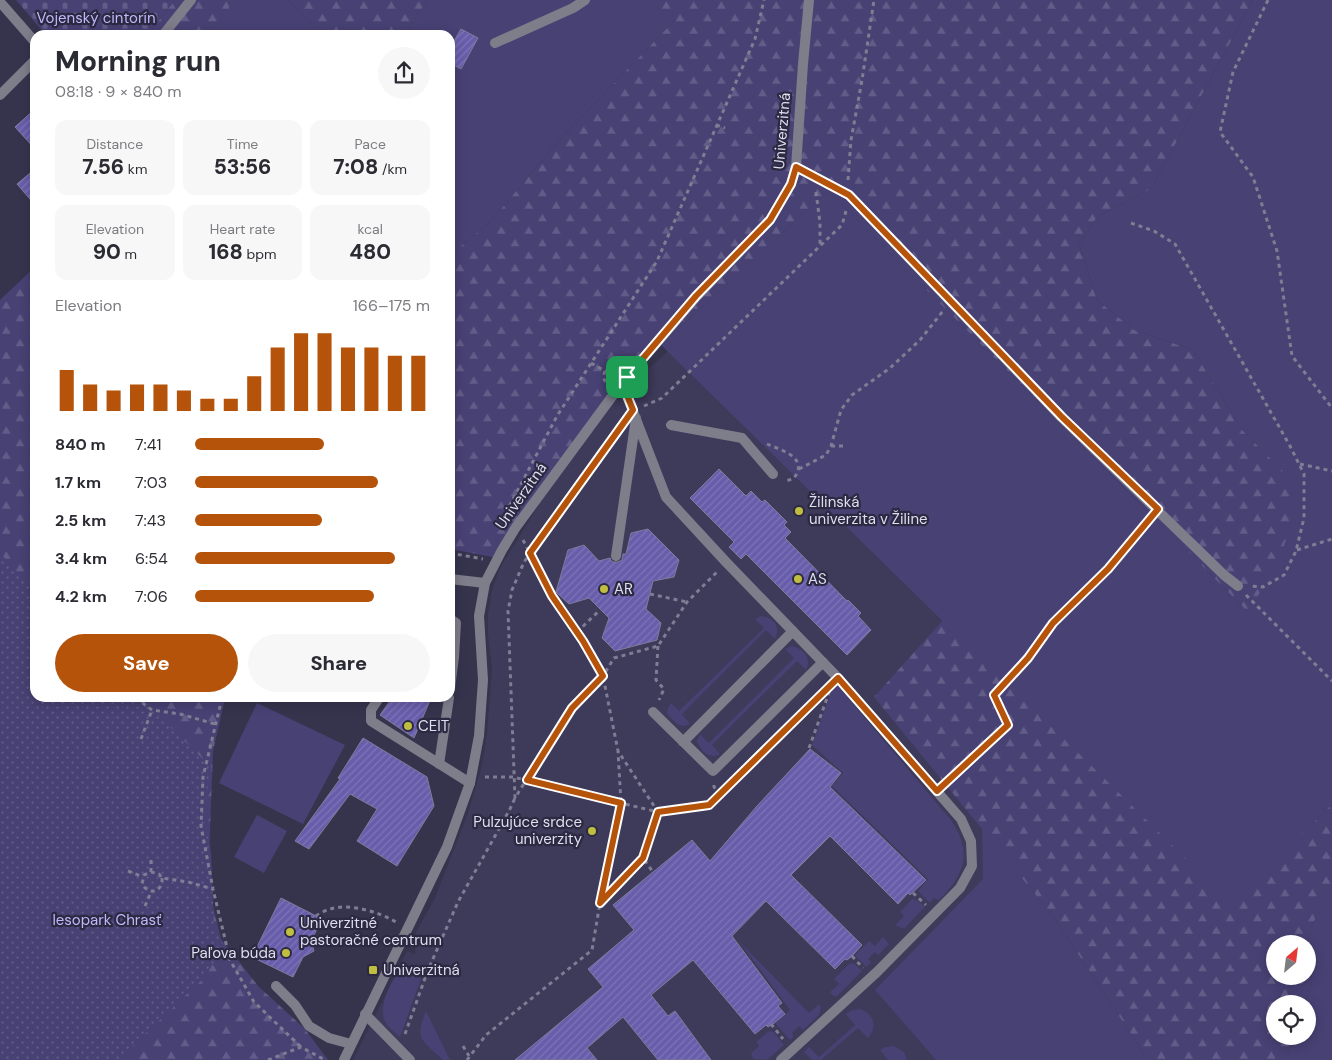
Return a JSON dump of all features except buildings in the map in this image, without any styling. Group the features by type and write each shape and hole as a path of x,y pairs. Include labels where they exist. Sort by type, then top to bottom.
{"street":[{"path":"167,30 191,0"},
{"path":"495,43 573,8 585,0"},
{"name":"Univerzitná","path":"344,1060 447,847 471,780 479,736 483,680 479,616 485,583 496,560 516,527 624,380 696,296 770,220 791,184 796,167 809,0"},
{"path":"0,2 30,36"},
{"path":"0,95 30,65"},
{"path":"796,167 849,195 1062,417 1238,586"},
{"path":"624,380 666,497 823,662 961,819 971,841 972,866 960,888 877,972 781,1060"},
{"path":"616,556 635,414"},
{"path":"671,425 742,438 773,474"},
{"path":"455,580 485,583"},
{"path":"455,622 455,640"},
{"path":"682,742 793,631"},
{"path":"653,712 713,771 823,662"},
{"path":"376,702 371,710 371,721 439,764 471,780"},
{"path":"439,764 448,702"},
{"path":"276,986 294,1004 309,1026 328,1038 351,1044"},
{"path":"365,1014 410,1060"}],"path":[{"path":"468,1058 486,1035 592,950 621,803 618,751 603,676 577,632 552,596 508,508 557,416 657,261 755,39 764,0"},
{"path":"515,798 508,611 517,576 530,553 635,414 662,398 842,225 848,207 849,195 847,185 852,140 874,0"},
{"path":"1268,0 1233,72 1220,132 1253,177 1277,251 1292,356 1332,408"},
{"path":"716,124 725,128"},
{"path":"815,176 820,223 820,246"},
{"path":"1131,223 1154,231 1175,244 1304,474 1304,518 1296,551 1284,575 1264,587 1238,586"},
{"path":"799,469 826,455 831,446 841,410 852,394 890,368 920,340 950,302"},
{"path":"591,363 605,371 615,371 624,380"},
{"path":"831,446 844,446"},
{"path":"1299,464 1332,470"},
{"path":"937,791 1008,725 994,695 1028,658 1053,623 1108,569 1158,509"},
{"path":"1296,551 1332,539"},
{"path":"455,554 496,560"},
{"path":"653,712 664,689 656,680 658,646 687,602 712,578"},
{"path":"1238,586 1332,682"},
{"path":"650,594 687,602"},
{"path":"577,632 600,610"},
{"path":"400,1050 428,970 458,902 515,798 572,708 603,676 614,658 658,646"},
{"path":"471,780 513,777 658,812 709,805 831,686 809,748"},
{"path":"141,702 152,710 180,714 215,724"},
{"path":"221,702 203,777 201,826 213,889 230,960 254,1002 301,1047 325,1060"},
{"path":"141,739 152,710"},
{"path":"618,751 658,812"},
{"path":"600,903 643,858 658,812"},
{"path":"151,858 151,872"},
{"path":"643,858 653,872"},
{"path":"128,871 143,877"},
{"path":"162,878 160,888 156,891 151,892 145,889 142,884 143,877 151,872 159,874 162,878 188,882 213,889"},
{"path":"145,906 151,892"},
{"path":"912,892 929,907"},
{"path":"316,916 330,909 343,907 364,910 386,916 407,929"},
{"path":"852,956 866,970"},
{"path":"771,1024 789,1045"},
{"path":"464,1046 468,1058"},
{"path":"268,1060 301,1047"}],"shaded area":[{"name":"Žilinská univerzita v Žiline","path":"823,155 1100,463 976,631 1124,777 974,1060 353,1060 407,951 415,954 416,932 434,900 468,813 481,770 487,734 492,669 488,635 488,614 492,590 500,568 548,490 615,400 697,324"}],"green space":[{"name":"Vojenský cintorín","path":"16,0 175,0 151,30 42,30"},
{"path":"175,0 229,0 229,9 210,30 151,30"},
{"path":"229,0 288,0 316,30 209,30 228,9"},
{"path":"288,0 428,0 407,30 316,30"},
{"path":"428,0 641,0 677,18 563,136 490,222 455,251 455,30 407,30"},
{"path":"641,0 1253,0 1151,189 1097,217 1079,244 1097,300 1134,330 1193,350 1242,430 1293,481 1295,512 1282,552 1271,577 1247,611 828,191 661,345 563,461 493,557 455,550 455,251 490,222 563,136 676,19"},
{"path":"1253,0 1332,0 1332,804 1231,904 661,345 828,191 1247,611 1293,481 1242,430 1193,350 1134,330 1097,300 1079,244 1097,217 1151,189"},
{"name":"lesopark Chrasť","path":"30,272 30,702 224,702 213,751 208,885 221,939 259,987 304,1028 328,1060 0,1060 0,300"},
{"name":"lesopark Chrasť","path":"0,553 30,586 30,702 145,702 212,768 208,783 205,820 211,853 214,929 224,946 205,977 118,1060 0,1060"},
{"path":"761,616 775,623 777,634 775,639 766,630 682,714 690,724 685,726 678,725 667,714 671,703 679,711 764,628 755,619"},
{"path":"943,620 1231,903 1332,804 1332,893 1323,902 1308,935 1266,935 1266,985 1311,985 1308,995 1266,995 1266,1045 1291,1045 1284,1060 1148,1060 1053,916 874,697"},
{"path":"792,646 800,649 806,655 808,666 806,670 797,661 712,745 720,754 712,756 706,754 697,741 700,734 709,743 794,658 785,649"},
{"path":"836,684 951,820 958,832 964,853 963,863 955,881 939,900 934,898 930,903 918,891 928,879 832,786 843,773 812,745 833,687"},
{"path":"257,703 345,745 303,824 219,783"},
{"path":"257,815 287,831 264,873 234,857"},
{"path":"982,828 1053,916 1148,1060 936,1060 875,990 983,879"},
{"path":"1332,893 1332,1060 1284,1060 1291,1045 1316,1045 1316,995 1308,995 1311,985 1316,985 1316,935 1308,934 1323,901"},
{"path":"912,899 917,900 925,907 904,929 895,925 904,916 900,912"},
{"path":"883,937 889,944 878,955 875,952 868,959 871,962 866,967 855,955 869,941 875,946"},
{"path":"738,940 809,1013 819,1004 821,1007 819,1015 803,1030 799,1026 792,1033 794,1036 790,1040 775,1023 790,1010"},
{"path":"850,963 855,964 862,971 837,996 833,996 830,992 839,984 834,979"},
{"path":"399,969 421,979 400,1037 386,1024 383,1013 387,993"},
{"path":"860,1009 869,1014 873,1021 873,1029 868,1038 858,1028 821,1060 812,1060 804,1052 809,1047 819,1057 855,1025 846,1014 852,1010"},
{"path":"426,1011 450,1060 443,1060 422,1039 422,1021"},
{"path":"769,1031 774,1032 784,1045 767,1060 753,1059 751,1053 759,1046 756,1042"},
{"path":"894,1046 904,1052 907,1060 888,1060 880,1050 885,1047"}],"place":[{"name":"Žilinská univerzita v Žiline","path":"799,511"},
{"name":"AS","path":"798,579"},
{"name":"AR","path":"604,589"},
{"name":"CEIT","path":"408,726"},
{"name":"Pulzujúce srdce univerzity","path":"592,831"},
{"name":"Univerzitné pastoračné centrum","path":"290,932"},
{"name":"Paľova búda","path":"286,953"},
{"name":"Univerzitná","path":"373,970"}],"route":[{"path":"796,167 849,195 1062,417 1158,509 1108,569 1053,623 1028,658 994,695 1008,725 937,791 838,678 709,805 658,812 643,858 600,903 621,803 527,780 572,708 603,676 583,641 552,596 530,553 633,410 622,383 627,377 696,296 770,220 791,184 796,167"}]}
